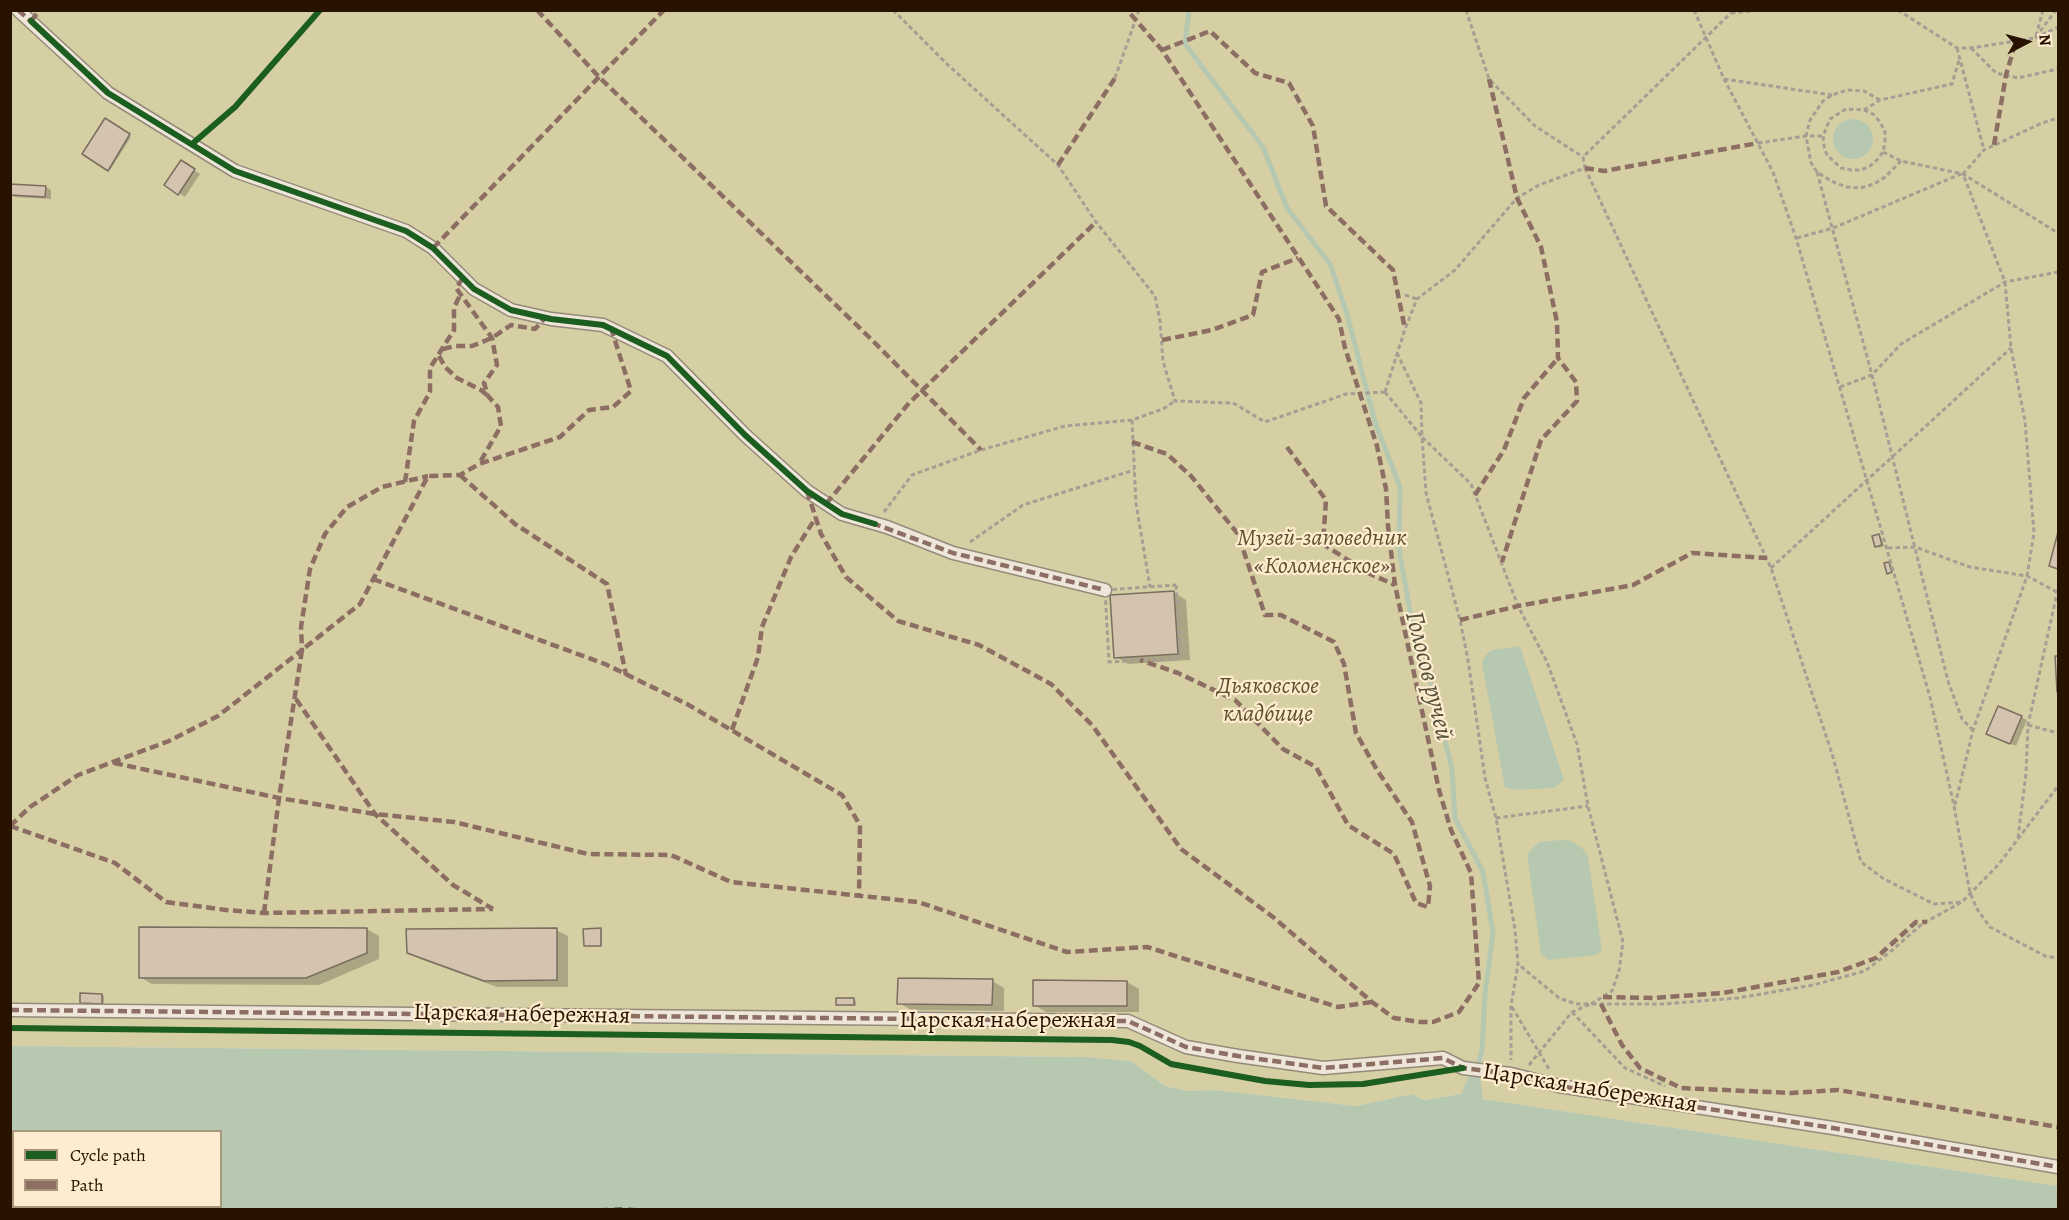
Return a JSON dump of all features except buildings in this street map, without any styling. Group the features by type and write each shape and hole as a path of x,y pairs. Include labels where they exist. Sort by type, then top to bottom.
{"street":[{"path":"18,10 108,93 235,171 406,231 433,248 474,289 511,310 551,319 603,325 667,356 745,435 807,491 842,514 953,553 1105,590"},
{"name":"Царская набережная","path":"10,1010 1128,1022 1186,1047 1305,1066 1342,1067 1443,1058 1463,1068 1516,1075 1559,1086 1891,1138 2058,1167"}],"path":[{"path":"192,144 235,107 320,10"},
{"path":"893,10 947,64 1058,165 1096,222 1155,296 1160,321 1163,361 1175,401"},
{"path":"1115,78 1139,10"},
{"path":"1466,10 1489,79 1535,126 1583,157 1585,168 1771,568 1833,757 1861,862 1884,879 1934,904 1962,902"},
{"path":"1694,10 1724,79 1773,172 1796,238 1930,697 1970,893 1977,909 1990,927 2045,956 2058,958"},
{"path":"1583,157 1733,12 1762,10"},
{"path":"1898,10 1957,48 2035,38 2058,27"},
{"path":"2035,38 2043,10"},
{"path":"2035,38 2056,10"},
{"path":"1957,48 1984,150"},
{"path":"1971,48 1996,73 2018,78 2058,69"},
{"path":"1864,110 1880,100 1952,84 1959,60"},
{"path":"1724,79 1832,95"},
{"path":"1880,100 1864,92 1848,90 1832,95 1823,101 1814,112 1806,136 1811,163 1817,172 1872,375 1948,681 1962,719 1973,730"},
{"path":"1846,109 1864,110 1873,114 1880,122 1885,142 1882,152 1870,166 1851,170 1841,168 1827,155 1823,136 1825,127 1837,113 1846,109"},
{"path":"1796,238 1833,228 1963,174 1984,150 2058,118"},
{"path":"1758,143 1806,136 1823,136"},
{"path":"1882,152 1900,161 1963,174 2058,233"},
{"path":"1817,172 1846,187 1860,188 1886,177 1900,161"},
{"path":"1385,392 1417,299 1455,270 1517,198 1539,185 1585,168"},
{"path":"1954,806 1973,730 2027,576 2034,532 2025,421 2011,348 2005,282 1963,174"},
{"path":"1840,387 1872,375 1901,344 2005,282 2058,272"},
{"path":"1405,295 1417,299"},
{"path":"1771,568 2011,348"},
{"path":"1397,353 1421,403 1426,493 1460,620 1485,778 1496,818 1515,930 1518,964 1511,1006 1516,1075"},
{"path":"875,524 912,475 981,450 1065,426 1132,420 1163,409 1175,401 1233,403 1265,422 1346,394 1385,392"},
{"path":"1385,392 1422,437 1471,484 1518,606 1551,672 1577,744 1588,806 1623,942 1612,991 1572,1012 1516,1075"},
{"path":"1132,420 1136,503 1150,587"},
{"path":"953,553 1023,506 1134,470"},
{"path":"1888,548 1915,547 1970,567 2027,576 2058,593 2028,725 2026,773 2018,840"},
{"path":"1176,585 1181,658 1109,662 1105,590 1176,585"},
{"path":"2028,725 2058,733"},
{"path":"1518,964 1559,998 1576,1004 1663,1004 1738,998 1813,985 1865,971 1922,924 1962,902 1999,864 2058,786"},
{"path":"1496,818 1588,806"},
{"path":"1511,1006 1539,1051"},
{"path":"1572,1012 1625,1068 1667,1087"}],"green space":[{"name":"Музей-заповедник «Коломенское»","path":"11,11 2058,11 2058,1186 1483,1099 1469,1075 1461,1094 1424,1100 1412,1094 1356,1106 1215,1090 1187,1091 1165,1086 1131,1061 1086,1057 11,1046"}],"shaded area":[{"path":"1853,119 1867,125 1873,139 1867,153 1853,159 1839,153 1833,139 1839,125"},
{"path":"1520,646 1564,780 1554,788 1516,790 1505,788 1482,663 1485,656 1492,650"},
{"path":"1571,841 1582,848 1588,856 1602,950 1596,955 1549,960 1541,954 1527,854 1539,842"},
{"path":"11,1046 1086,1057 1131,1061 1165,1086 1187,1091 1215,1090 1356,1106 1412,1094 1424,1100 1461,1094 1469,1075 1480,1076 1483,1099 2058,1186 2058,1210 11,1210"}],"waterway":[{"name":"Голосов ручей","path":"1189,10 1185,44 1263,147 1287,208 1330,264 1347,314 1375,422 1400,487 1399,549 1410,611 1452,769 1455,818 1483,872 1493,933 1485,994 1482,1051 1476,1071"}],"ferry route":[{"path":"558,1210 625,1208 657,1210"}],"marked path":[{"path":"18,10 34,24"},
{"path":"31,21 40,10"},
{"path":"537,10 600,78 870,338 981,450"},
{"path":"433,248 664,10"},
{"path":"807,491 821,534 846,577 898,621 979,645 1051,684 1092,725 1181,849 1273,917 1372,1002 1394,1018 1419,1022 1433,1022 1459,1012 1479,983 1471,873 1451,830 1439,790 1395,585 1386,489 1377,446 1345,348 1339,319 1162,50 1127,10"},
{"path":"1162,50 1210,31 1255,73 1289,83 1313,126 1326,206 1393,270 1405,329"},
{"path":"1994,145 2006,75 2016,41"},
{"path":"1058,165 1115,78"},
{"path":"1489,79 1517,198 1541,247 1557,322 1558,358 1576,382 1577,401 1541,440 1502,562"},
{"path":"1585,168 1604,171 1758,143"},
{"path":"826,504 909,403 1096,222"},
{"path":"1162,340 1212,330 1253,315 1262,272 1298,258"},
{"path":"463,278 456,288 492,338 497,365 484,383 488,396 498,407 501,426 479,464"},
{"path":"405,482 414,421 430,392 430,368 454,330 454,308 460,295"},
{"path":"443,349 472,346 492,338 511,325 535,329 545,318"},
{"path":"264,913 302,650 360,604 428,476 460,475 479,464 560,437 589,410 613,407 631,391 611,328"},
{"path":"439,356 445,367 457,378 488,396"},
{"path":"1475,495 1504,450 1524,398 1558,358"},
{"path":"1132,442 1167,454 1191,476 1242,539 1244,552 1265,615 1281,615 1334,642 1344,664 1356,733 1377,770 1412,822 1430,886 1428,907 1416,903 1394,854 1348,825 1316,767 1283,749 1235,700 1178,673 1140,660"},
{"path":"1287,447 1326,500 1323,544 1368,573 1395,585"},
{"path":"460,475 515,524 607,584 626,675"},
{"path":"10,826 30,807 78,775 169,741 218,716 302,650 301,627 310,569 325,534 347,507 382,487 428,476"},
{"path":"732,730 758,657 762,627 791,557 816,517"},
{"path":"872,523 953,553 1105,590"},
{"path":"1460,620 1518,606 1633,585 1692,553 1767,558"},
{"path":"373,579 605,664 687,704 842,795 860,825 859,896"},
{"path":"296,699 375,814 453,885 493,909"},
{"path":"114,763 279,798 375,814 454,822 588,854 671,855 731,882 918,902 1067,952 1147,947 1338,1007 1372,1002"},
{"path":"10,826 115,863 166,902 264,913 493,909"},
{"path":"1603,997 1653,998 1723,993 1838,972 1876,958 1916,922 1927,922"},
{"path":"1601,1004 1622,1045 1640,1068 1681,1088 1791,1093 1838,1090 2058,1127"},
{"path":"10,1010 1128,1021 1186,1047 1238,1056 1323,1068 1443,1058 1463,1068 1511,1074 1559,1086 1833,1128 2058,1167"}],"cycle path":[{"path":"192,144 235,107 320,10"},
{"path":"31,21 108,93 235,171 406,231 433,248 474,289 511,310 551,319 603,325 667,356 745,435 807,491 842,514 875,524"},
{"path":"10,1028 1112,1040 1140,1046 1171,1064 1265,1081 1309,1085 1363,1084 1463,1068"}],"park label":[{"name":"Дьяковское кладбище","path":"1268,701"}]}
